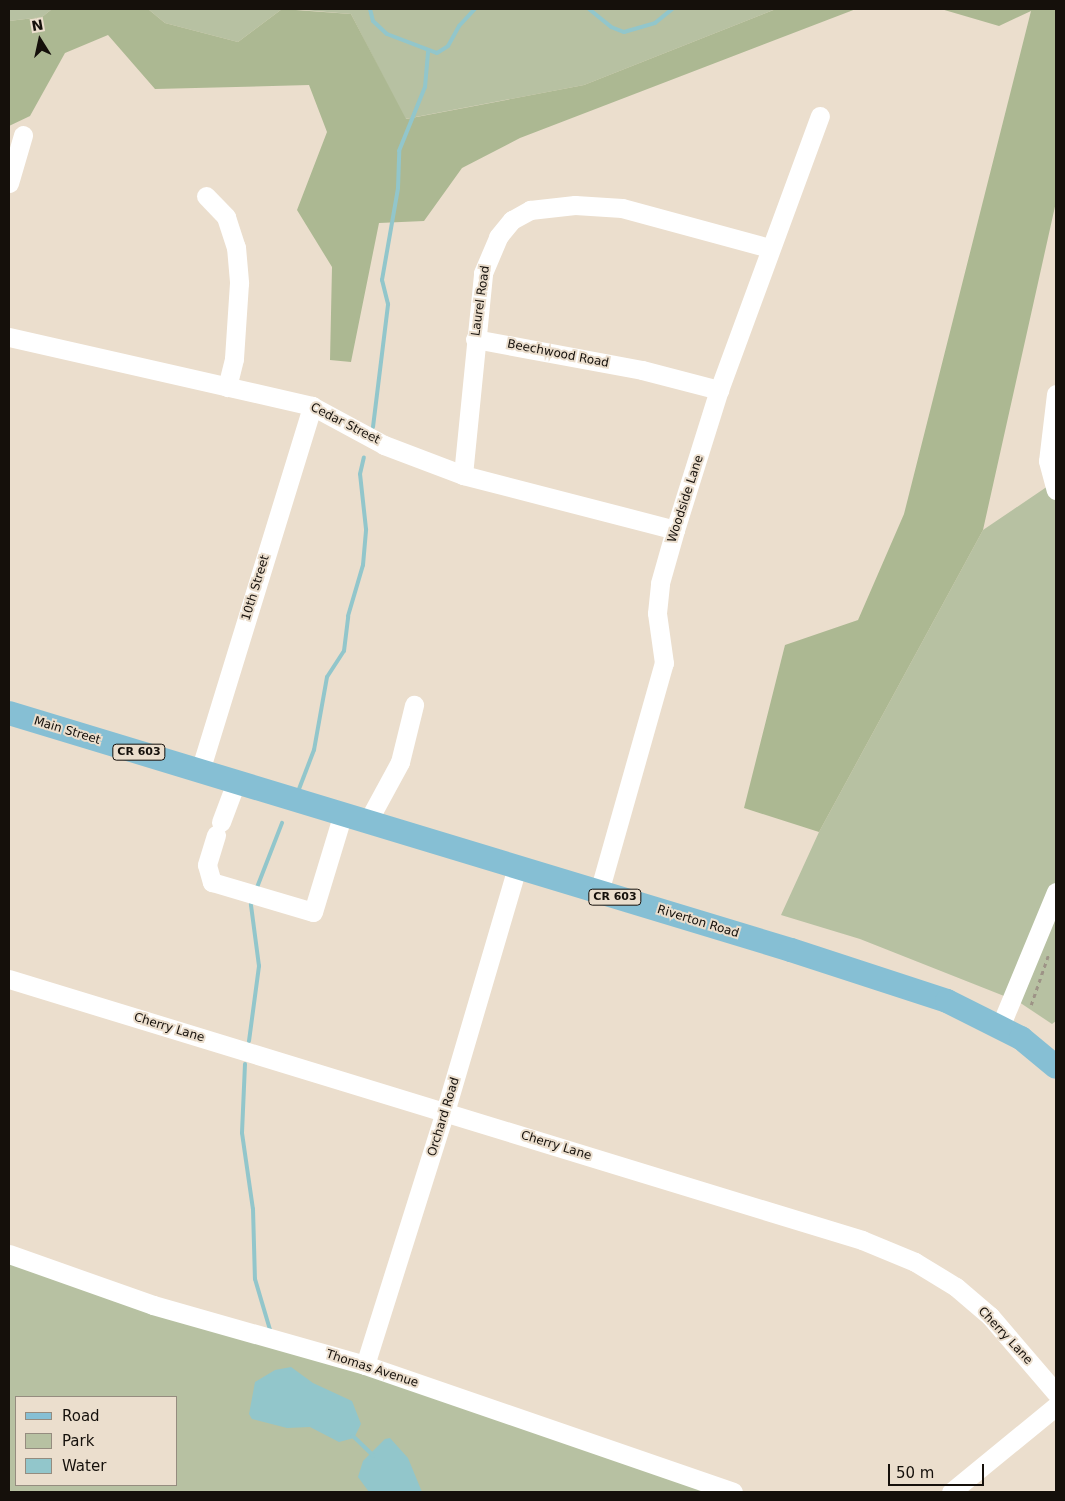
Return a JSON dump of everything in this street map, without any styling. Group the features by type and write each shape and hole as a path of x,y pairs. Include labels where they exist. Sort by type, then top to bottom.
{"main road":[{"name":"Main Street","path":"9,713 269,791"},
{"name":"Riverton Road","path":"269,791 939,998 1021,1038 1056,1067"}],"street":[{"name":"Woodside Lane","path":"599,892 664,663 657,613 660,583 675,530 719,390 769,248 820,116"},
{"path":"9,183 23,135"},
{"path":"206,196 226,217 236,247 238,292 234,360 227,386"},
{"name":"Laurel Road","path":"463,475 475,338 488,255 512,220 530,210 575,205 622,208 769,248"},
{"name":"Cedar Street","path":"9,337 312,406 384,445 463,475 675,530"},
{"name":"Beechwood Road","path":"475,338 642,370 719,390"},
{"path":"1055,487 1048,461 1056,394"},
{"name":"10th Street","path":"200,771 312,406"},
{"path":"368,821 400,762 414,705"},
{"path":"236,782 218,828 207,865 212,882 312,912 343,813"},
{"name":"Orchard Road","path":"365,1365 445,1112 517,867"},
{"path":"1000,1027 1056,892"},
{"name":"Cherry Lane","path":"9,980 862,1240 915,1262 956,1287 990,1316 1056,1393"},
{"name":"Thomas Avenue","path":"9,1254 153,1305 365,1365 733,1492"},
{"path":"951,1492 1056,1406"}],"path":[{"path":"1031,1005 1049,953"}],"green space":[{"path":"9,9 52,9 42,17 9,21"},
{"path":"52,9 148,9 165,23 238,42 282,9 351,14 406,119 584,85 776,9 856,9 520,138 462,168 424,221 379,223 351,362 330,360 332,267 297,210 327,132 309,85 155,89 108,35 65,53 30,116 9,126 9,21 42,17"},
{"path":"148,9 282,9 238,42 165,23"},
{"path":"291,9 776,9 584,85 405,119 351,14"},
{"path":"941,9 1056,9 1056,202 983,530 819,832 744,808 785,645 858,620 904,514 1031,11 999,26"},
{"path":"1048,486 1056,502 1056,1021 1052,1024 1019,1002 860,939 781,915 819,832 983,530"},
{"path":"9,1254 733,1492 9,1492"}],"water":[{"path":"291,1367 313,1383 352,1401 361,1424 354,1438 339,1442 310,1427 287,1428 252,1419 249,1414 255,1382 275,1370"},
{"path":"390,1438 408,1458 422,1492 369,1492 358,1477 363,1461 385,1439"}],"waterway":[{"path":"370,9 373,21 387,34 437,53 448,46 459,26 475,9"},
{"path":"589,9 611,27 624,32 655,23 672,9"},
{"path":"373,427 388,304 382,280 398,188 399,151 425,87 428,51"},
{"path":"299,789 314,750 327,677 344,651 348,616 363,565 366,529 360,474 364,457"},
{"path":"256,890 282,823"},
{"path":"249,1041 259,966 251,905 253,899"},
{"path":"245,1064 242,1133 253,1209 255,1279 271,1333"},
{"path":"353,1436 373,1455"}]}
